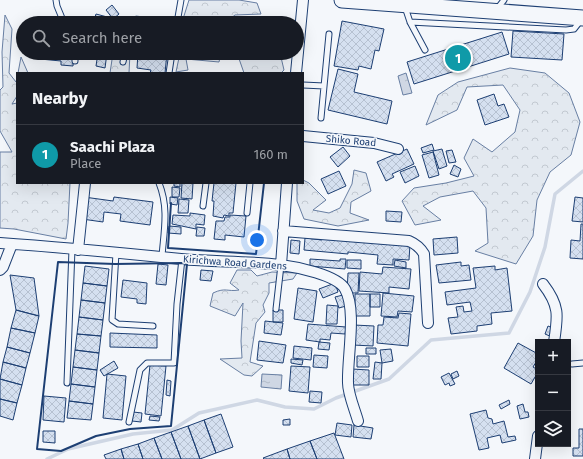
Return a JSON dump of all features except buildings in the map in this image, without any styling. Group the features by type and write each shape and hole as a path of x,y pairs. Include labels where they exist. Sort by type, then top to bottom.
{"main road":[{"path":"342,0 404,4 499,6 583,18"}],"street":[{"path":"301,16 302,0"},
{"path":"296,72 297,60"},
{"name":"Shiko Road","path":"304,136 374,143 398,149"},
{"path":"75,250 85,184"},
{"path":"281,265 287,184"},
{"path":"283,231 409,240 420,248 424,254 428,323"},
{"name":"Kirichwa Road Gardens","path":"0,244 162,256 182,259 281,265 313,272 333,279 340,283 345,289 350,306 351,330 348,384 358,421"},
{"path":"0,270 3,267 12,244"},
{"path":"544,284 554,301 558,314 554,339"},
{"path":"535,459 537,447"}],"lane":[{"path":"56,0 56,6 61,16"},
{"path":"179,16 181,0"},
{"path":"404,4 410,22 425,50"},
{"path":"410,22 566,30 574,29 583,18"},
{"path":"320,118 329,34"},
{"path":"169,72 171,60"},
{"path":"304,85 324,86"},
{"path":"159,184 164,195 165,208 162,256"},
{"path":"203,206 206,184"},
{"path":"247,213 250,184"},
{"path":"67,383 75,250"},
{"path":"116,253 112,320 118,324 153,326"},
{"path":"129,422 140,370 147,363 174,363 177,304 182,259"},
{"path":"276,309 281,265"},
{"path":"572,364 583,363"}],"green space":[{"path":"189,0 239,0 257,3 261,14 234,16 184,16"},
{"path":"5,15 12,29 9,73 16,82 16,98 12,104 16,103 16,184 70,184 66,239 14,229 0,228 0,152 12,152 0,131 0,90 3,87 2,52"},
{"path":"20,60 22,60 28,72 18,72"},
{"path":"112,60 130,60 129,72 110,72"},
{"path":"179,60 186,60 188,70 176,72"},
{"path":"197,60 219,60 219,62"},
{"path":"239,60 282,60 284,70 282,72 244,72"},
{"path":"510,68 545,73 569,93 580,122 571,155 550,172 537,200 533,236 516,264 475,251 488,243 486,208 473,191 440,197 423,206 441,220 415,225 402,201 414,188 446,183 474,176 464,158 473,139 492,152 515,132 520,110 503,85 467,87 457,110 426,125 438,95 458,82"},
{"path":"354,170 366,173 371,191 351,202 350,213 369,220 338,226 304,219 297,201 297,184 304,184 304,180 309,183 326,200 313,210 329,213 340,208 352,184"},
{"path":"237,270 251,270 257,276 272,272 297,273 293,279 269,283 269,293 263,305 265,312 256,323 250,362 263,366 252,376 244,375 220,359 242,358 241,341 243,303 235,316 210,306 213,293 224,290 239,290 230,283"}],"water":[{"path":"406,73 412,93 403,95 398,76"},
{"path":"262,374 282,375 281,389 261,387"}],"waterway":[{"path":"47,459 68,449 133,434 172,430 199,413 257,400 285,407 314,409 336,398 389,379 431,340 509,333 530,292 545,247 555,194 583,171"}],"wall":[{"path":"171,203 168,248 256,254 264,184"},
{"path":"58,262 187,264 171,426 130,429 96,436 61,451 37,449 58,262"}],"place":[{"name":"Saachi Plaza","path":"458,58"}]}
